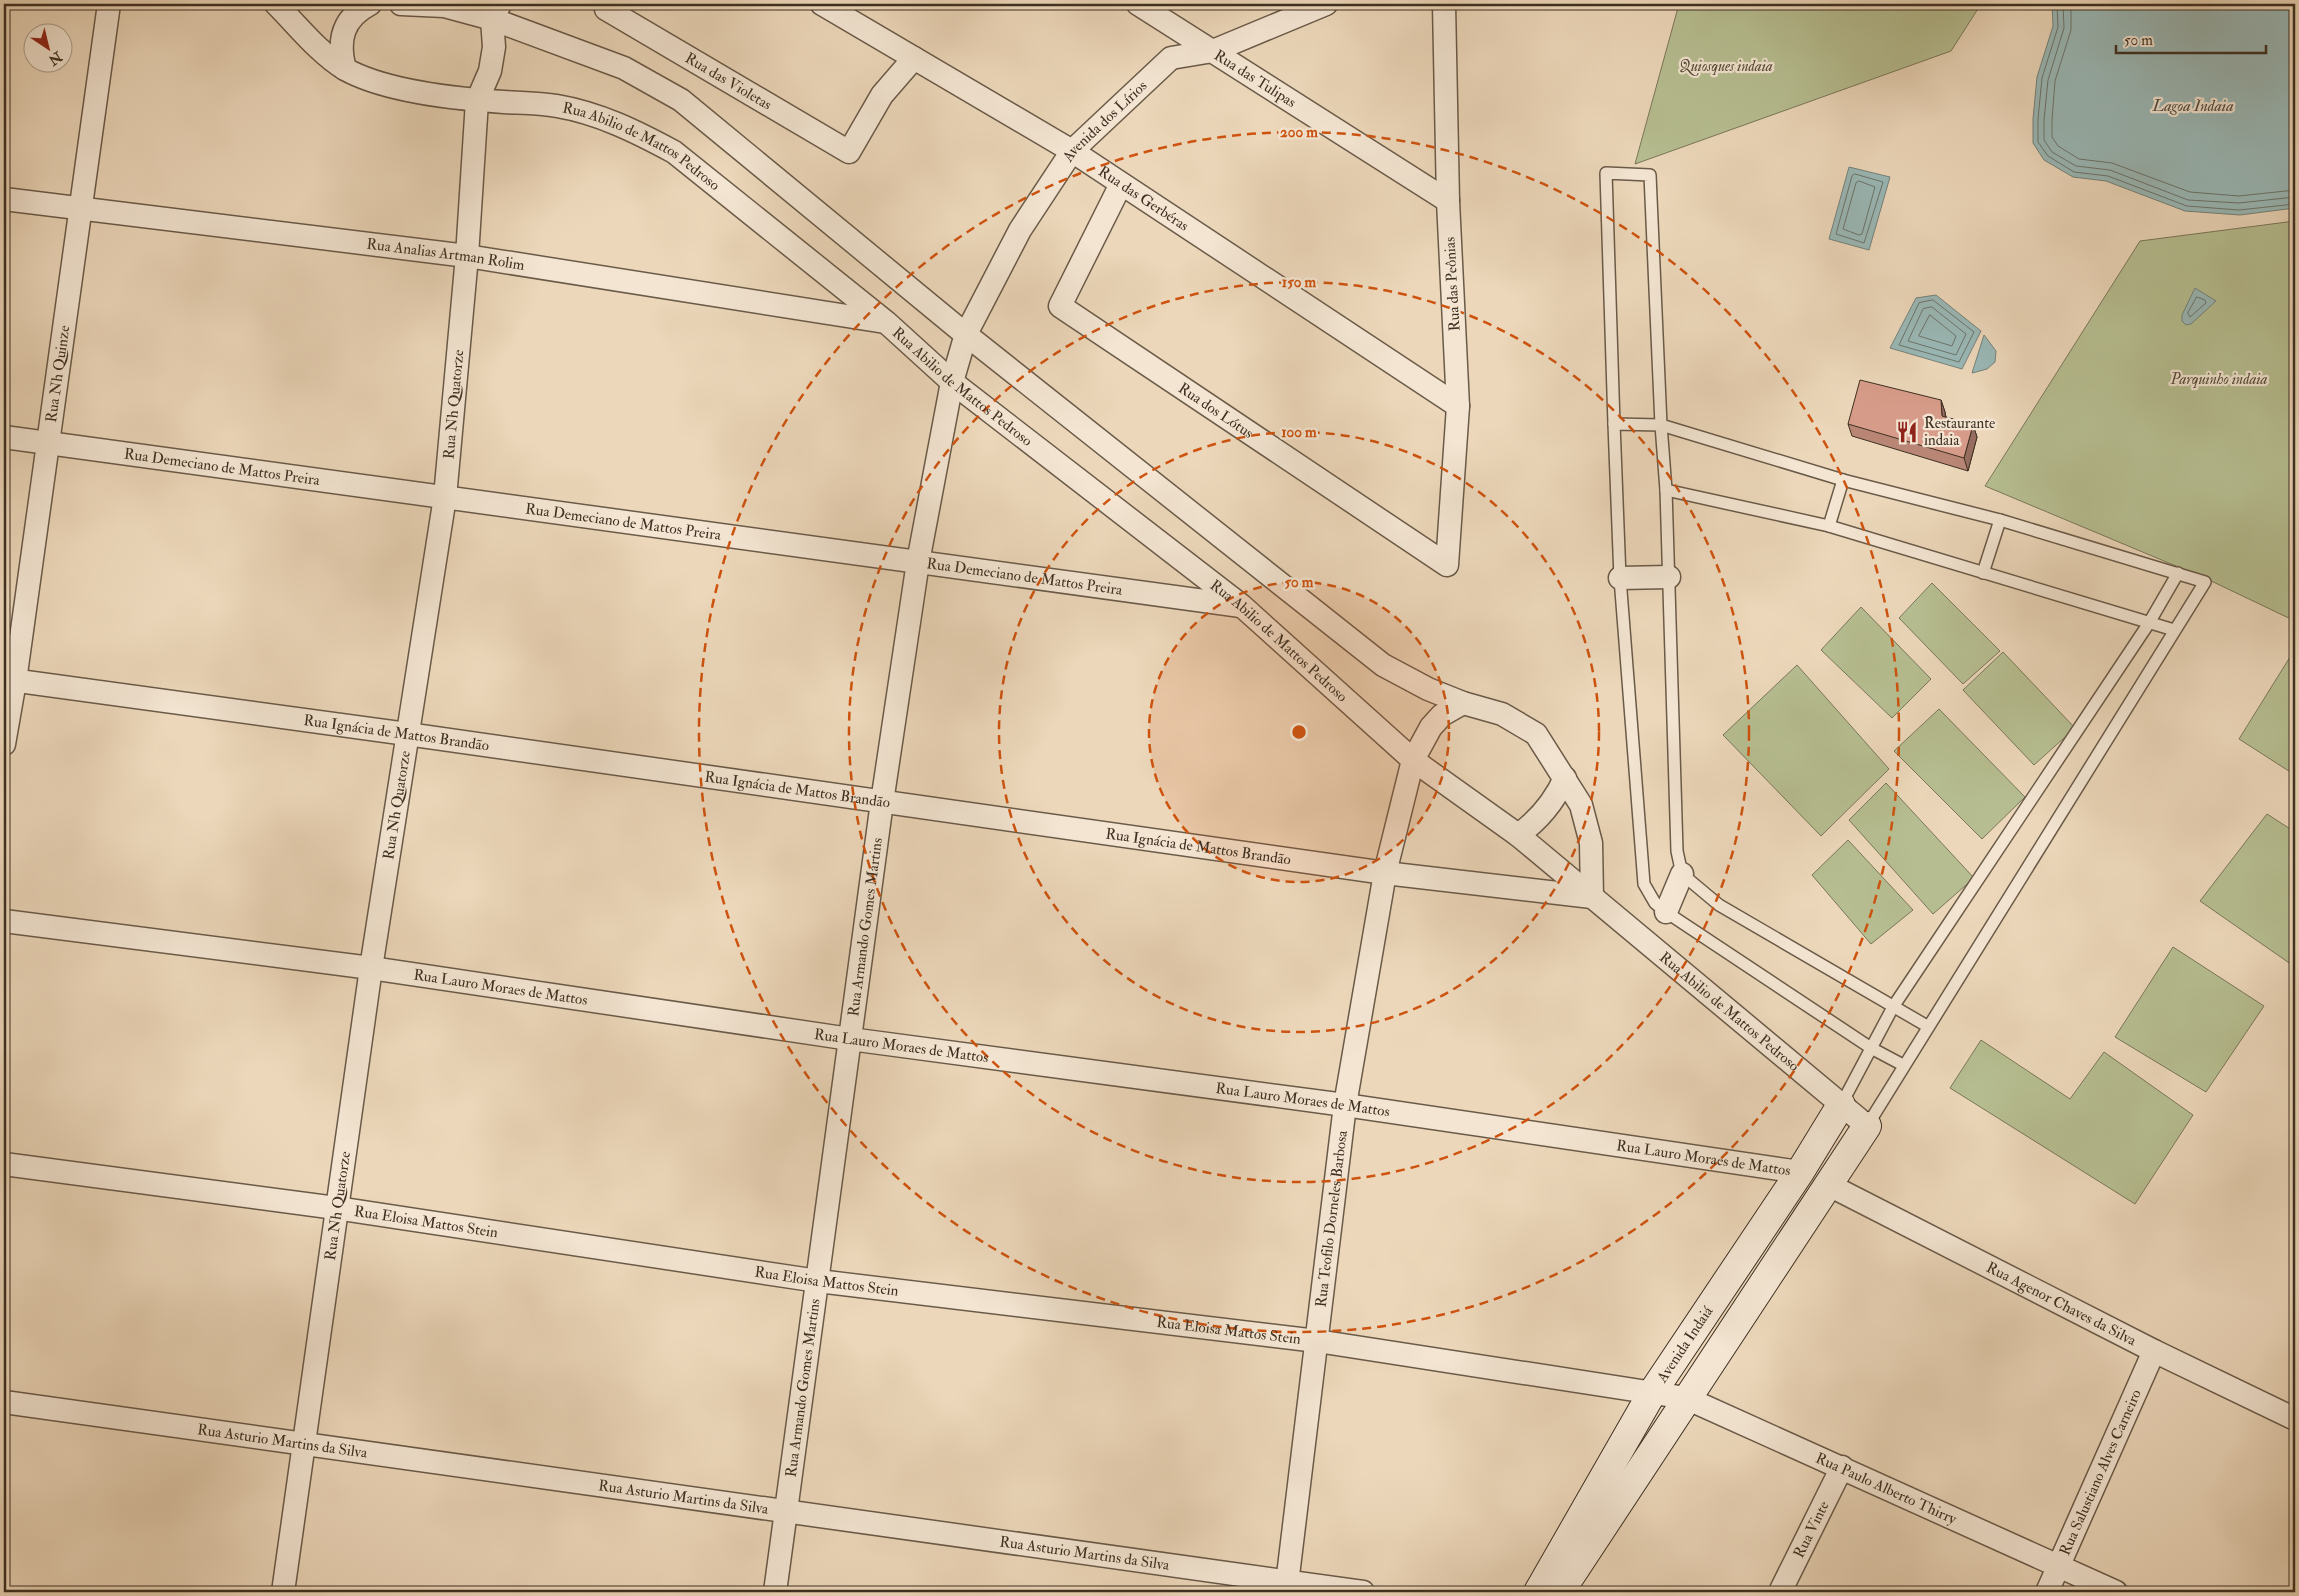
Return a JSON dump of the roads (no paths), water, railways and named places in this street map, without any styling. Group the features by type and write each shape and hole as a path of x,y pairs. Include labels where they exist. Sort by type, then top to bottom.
{"street":[{"name":"Rua Nh Quinze","path":"4,744 9,680 48,443 109,4"},
{"name":"Rua Abilio de Mattos Pedroso","path":"276,4 324,52 346,69 390,86 477,100 557,106 601,117 674,152 886,322 952,382 1242,606 1413,760 1518,835 1867,1126"},
{"path":"346,69 340,51 343,34 358,10 370,4"},
{"path":"401,4 444,5 496,11 624,68 681,100 963,332 1384,665 1428,689 1463,703 1502,714 1536,734 1581,805 1591,843 1592,897"},
{"name":"Rua das Gerbéras","path":"822,4 1067,149 1458,406"},
{"name":"Rua das Tulipas","path":"1138,4 1448,201"},
{"name":"Avenida dos Lírios","path":"952,382 963,332 1067,149 1170,58 1213,51 1326,4"},
{"name":"Rua das Peônias","path":"1444,4 1448,201 1458,406 1447,565"},
{"name":"Rua das Violetas","path":"608,6 849,152 882,95 914,58"},
{"name":"Rua Nh Quatorze","path":"283,1592 371,968 445,497 467,256 477,100 490,71 494,47 496,11"},
{"name":"Rua dos Lótus","path":"1121,184 1060,306 1447,565"},
{"name":"Rua Analias Artman Rolim","path":"4,199 80,210 467,256 886,322"},
{"name":"Rua Armando Gomes Martins","path":"775,1592 882,802 918,562 952,382"},
{"name":"Rua Demeciano de Mattos Preira","path":"4,436 1242,606"},
{"path":"1620,578 1669,577"},
{"name":"Rua Ignácia de Mattos Brandão","path":"9,680 407,734 1385,873 1592,897"},
{"name":"Rua Teofilo Dorneles Barbosa","path":"1287,1587 1346,1105 1385,873 1413,760 1431,728 1442,714 1463,703"},
{"path":"1518,835 1535,823 1556,797 1565,778"},
{"path":"1666,912 1682,874"},
{"name":"Rua Lauro Moraes de Mattos","path":"4,921 371,968 850,1038 1346,1105 1800,1172"},
{"name":"Avenida Indaiá","path":"1538,1592 1652,1393 1800,1172 1841,1105"},
{"name":"Avenida Indaiá","path":"1560,1592 1686,1398 1867,1126"},
{"name":"Rua Eloisa Mattos Stein","path":"4,1164 336,1208 818,1282 1317,1341 1652,1393"},
{"name":"Rua Agenor Chaves da Silva","path":"1829,1185 2154,1351 2295,1419"},
{"name":"Rua Salustiano Alves Carneiro","path":"2047,1592 2154,1351"},
{"name":"Rua Paulo Alberto Thirry","path":"1652,1393 1686,1398 2116,1592"},
{"name":"Rua Asturio Martins da Silva","path":"4,1402 785,1512 1287,1587 1363,1592"},
{"name":"Rua Vinte","path":"1780,1592 1842,1467"}],"lane":[{"path":"1903,1065 1871,1048 1666,912 1655,903 1644,884 1620,578 1606,173 1650,175 1661,425 1666,490 1677,851 1682,874 1719,905 1927,1026"},
{"path":"1614,424 1661,425 1843,480 2000,520 2205,582 1927,1026 1867,1126"},
{"path":"1829,526 1843,480"},
{"path":"1666,490 1829,526 1983,574 2174,630"},
{"path":"1983,574 2000,520"},
{"path":"1841,1105 1893,1007 2149,623 2178,573"}],"water":[{"name":"Lagoa Indaia","path":"2052,4 2295,4 2295,208 2240,215 2185,211 2106,181 2073,177 2044,160 2033,143 2033,119 2037,77 2053,26"},
{"path":"1849,167 1890,177 1869,250 1829,239"},
{"path":"2195,288 2216,301 2191,324 2186,325 2182,321 2182,315"},
{"path":"1936,295 1981,331 1962,369 1890,348 1916,298"},
{"path":"1984,335 1996,351 1995,362 1987,369 1972,373"}],"place":[{"name":"Restaurante indaia","path":"1907,432"}],"park label":[{"name":"Quiosques indaia","path":"1726,66"},
{"name":"Parquinho indaia","path":"2219,379"}]}
